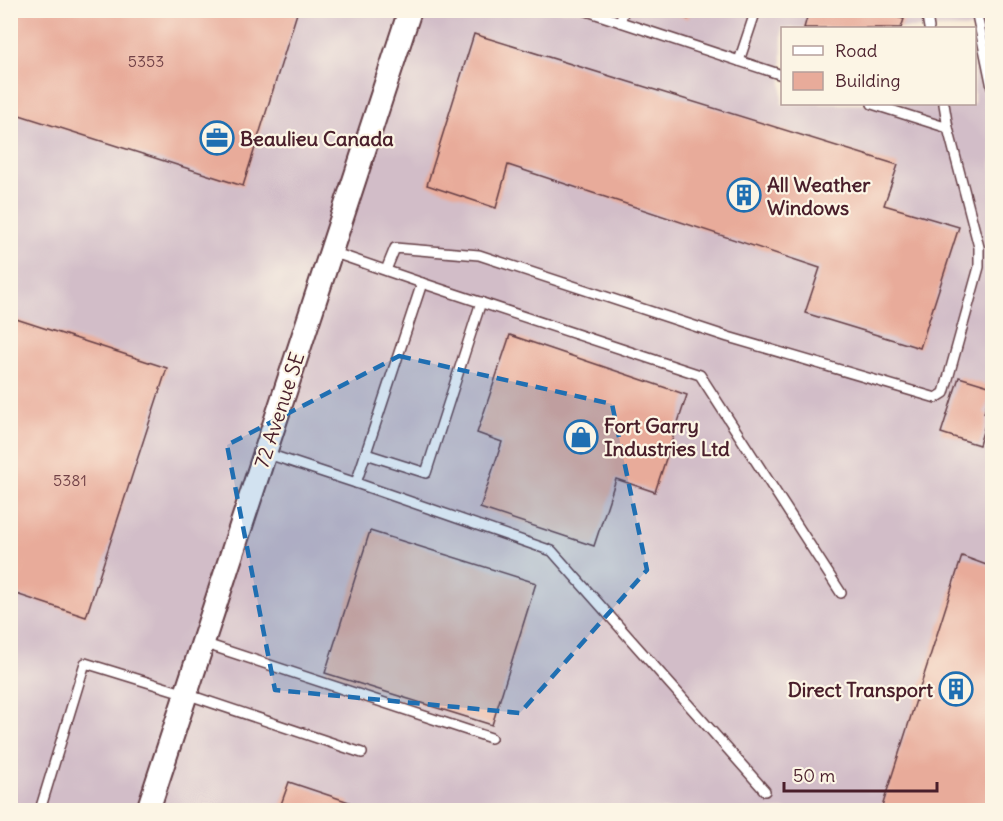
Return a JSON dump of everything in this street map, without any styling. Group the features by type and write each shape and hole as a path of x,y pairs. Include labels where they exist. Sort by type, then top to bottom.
{"street":[{"name":"72 Avenue SE","path":"148,810 410,10"}],"lane":[{"path":"584,10 781,74"},
{"path":"620,22 624,10"},
{"path":"739,61 756,10"},
{"path":"926,10 929,27"},
{"path":"976,10 993,87"},
{"path":"875,105 948,128"},
{"path":"386,270 395,248 479,255 728,337 936,398 944,393 979,267 979,247 944,105"},
{"path":"331,251 700,375 841,593"},
{"path":"356,483 422,283"},
{"path":"366,454 426,473 481,302"},
{"path":"265,453 552,551 765,791"},
{"path":"203,643 491,738"},
{"path":"40,810 85,663 362,753"}],"highlighted area":[{"path":"399,356 612,404 647,570 520,713 275,690 227,445"}],"shaded area":[{"path":"10,11 992,11 992,810 11,810"}],"building":[{"path":"10,10 298,10 243,186 10,112"},
{"path":"664,10 691,10 688,19"},
{"path":"809,10 890,10 889,15 904,19 901,27 804,27"},
{"name":"All Weather Windows","path":"474,34 898,165 884,205 959,227 920,348 805,313 820,268 508,165 496,208 427,185"},
{"path":"10,317 167,368 86,617 10,592"},
{"name":"Fort Garry Industries Ltd","path":"510,335 687,395 655,492 616,479 594,546 480,508 502,442 477,433"},
{"path":"959,377 992,387 984,413 988,415 979,445 941,433"},
{"path":"370,531 536,583 492,725 325,673"},
{"name":"Direct Transport","path":"962,556 992,567 992,810 881,810"},
{"path":"289,782 349,802 346,810 279,810"}],"place":[{"name":"Beaulieu Canada","path":"217,138"},
{"name":"All Weather Windows","path":"744,195"},
{"name":"Fort Garry Industries Ltd","path":"581,437"},
{"name":"Direct Transport","path":"956,689"}]}
